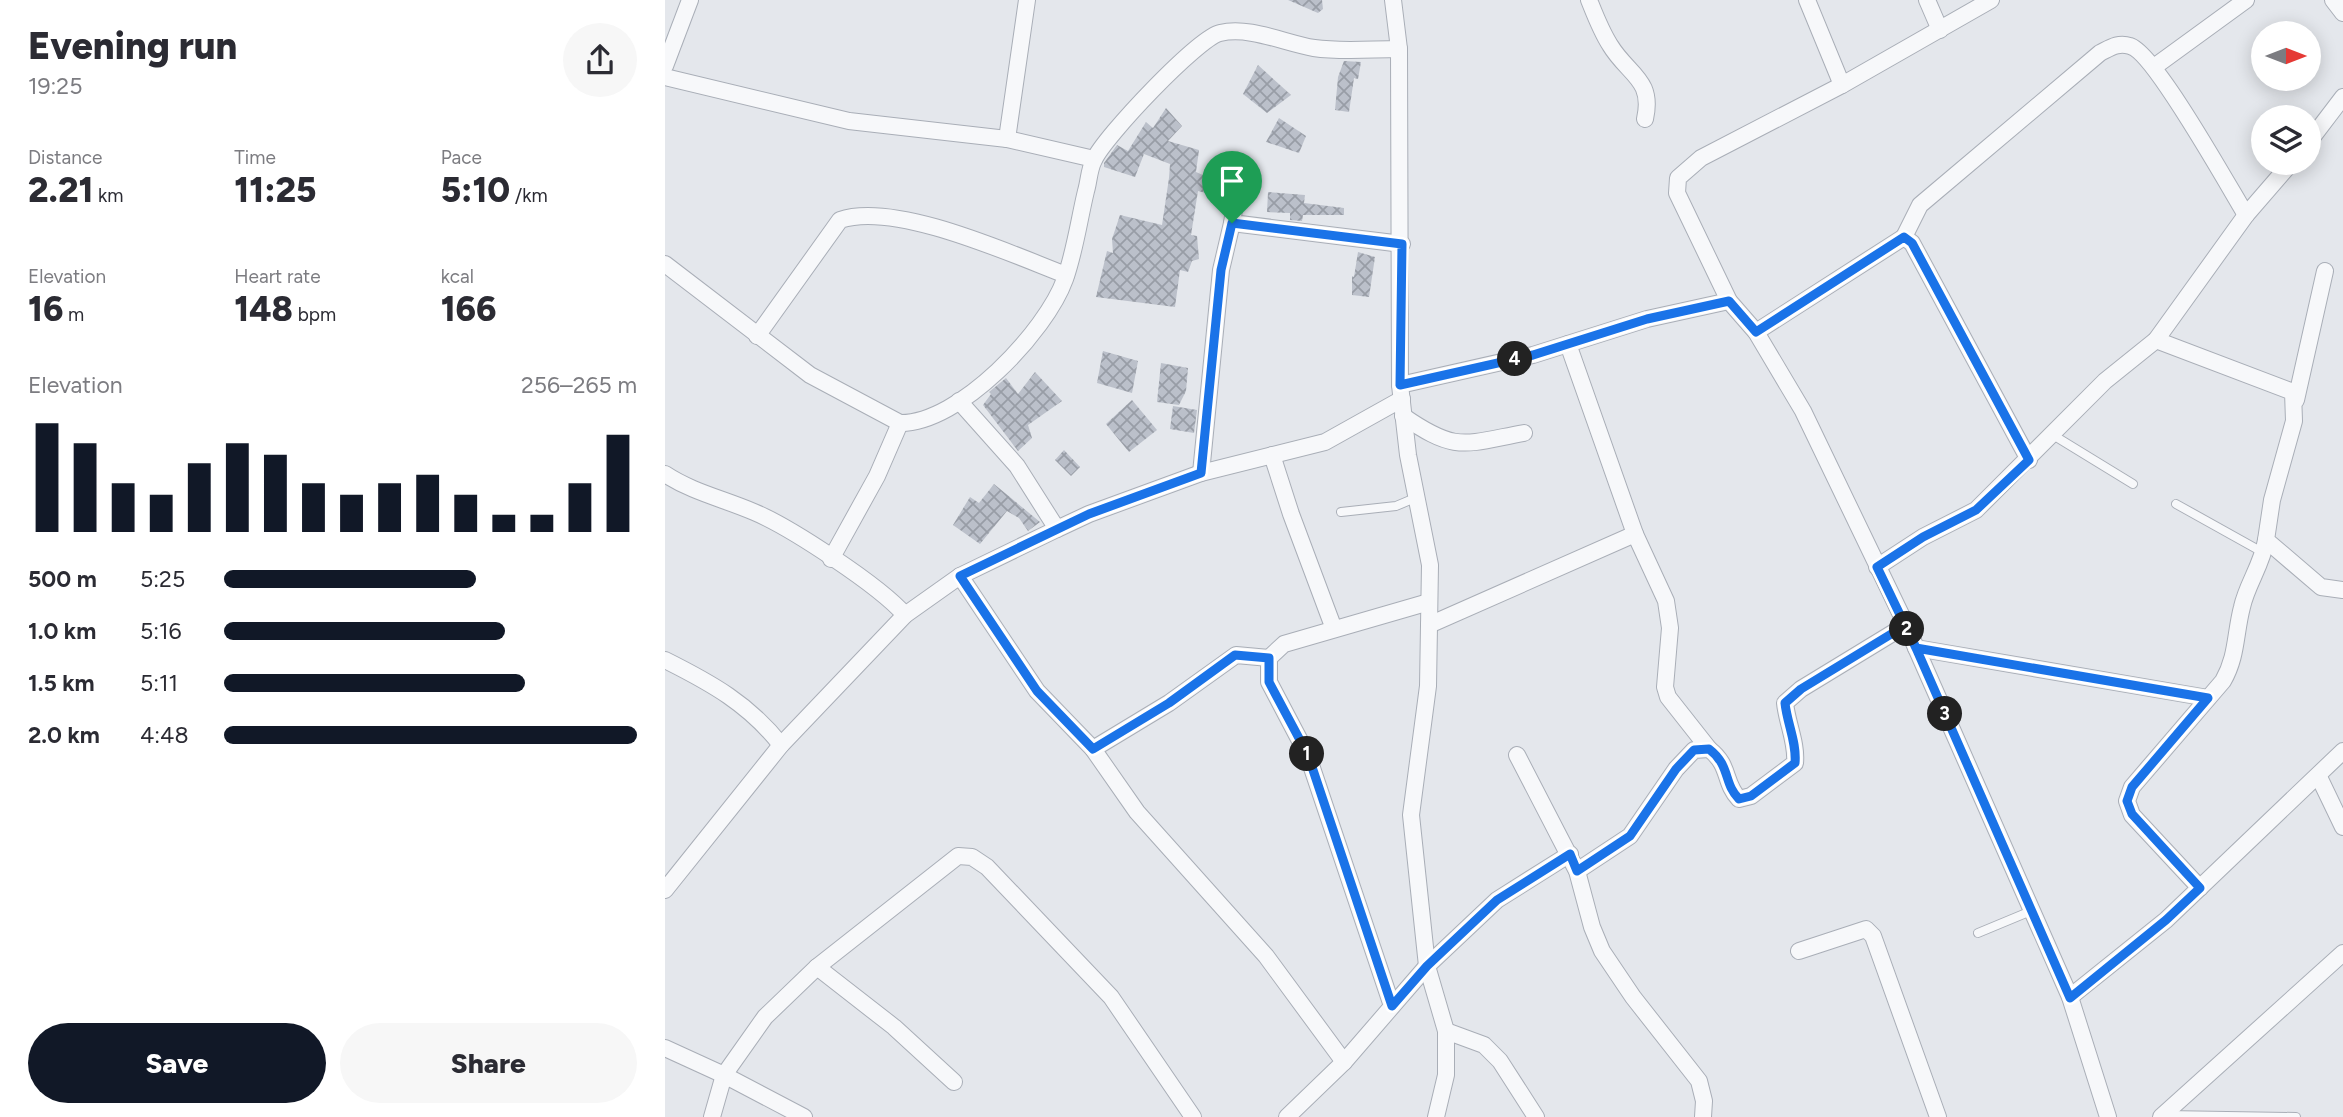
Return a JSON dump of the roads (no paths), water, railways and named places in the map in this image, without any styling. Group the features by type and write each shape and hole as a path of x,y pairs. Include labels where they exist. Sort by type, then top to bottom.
{"street":[{"path":"665,66 690,0"},
{"path":"1006,139 1027,0"},
{"path":"1392,0 1399,49 1402,400 1415,498 1430,565 1428,686 1411,816 1427,966 1446,1031 1446,1075 1436,1117"},
{"path":"1588,0 1610,46 1642,83 1649,100 1645,119"},
{"path":"1807,0 1842,85"},
{"path":"1927,0 1940,30"},
{"path":"1991,0 1842,85 1701,158 1678,178 1677,193 1729,301 1756,332 1803,411 1906,625 2070,998 2108,1117"},
{"path":"2154,67 2246,0"},
{"path":"2333,0 2343,13"},
{"path":"665,264 810,375 900,424 916,424 933,418 959,401 1010,359 1053,302 1066,275 1094,159 1140,104 1199,45 1218,33 1238,31 1316,48 1399,49"},
{"path":"1756,332 1904,237 1920,205 2100,54 2116,45 2132,46 2154,67 2246,215"},
{"path":"665,77 849,121 1006,139 1094,159"},
{"path":"2321,125 2343,97"},
{"path":"1877,567 1923,537 1976,510 2029,460 2105,381 2156,340 2246,215 2281,175"},
{"path":"1201,473 1221,270 1238,184"},
{"path":"757,336 840,220 858,214 914,223 976,241 1066,275"},
{"path":"1232,223 1402,244"},
{"path":"1904,237 1912,243 2029,460"},
{"path":"2295,400 2325,271"},
{"path":"665,890 781,745 905,615 960,576 1089,514 1201,473 1325,442 1402,400 1647,319 1729,301"},
{"path":"2156,340 2285,387 2294,392 2295,400 2294,421 2272,500 2265,547 2242,606 2232,665 2208,698 2132,787 2127,801 2132,814 2200,888"},
{"path":"1569,344 1635,534 1669,614 1665,687 1668,697 1709,749 1722,759 1733,792 1739,799 1751,796 1795,763 1797,750 1787,721 1785,703 1801,689 1906,625"},
{"path":"1402,400 1434,438 1454,444 1524,433"},
{"path":"959,401 1017,467 1057,529"},
{"path":"831,559 877,476 900,424"},
{"path":"1272,455 1334,629"},
{"path":"665,474 682,485 757,513 885,596 905,615"},
{"path":"1429,625 1635,534"},
{"path":"2265,547 2321,587 2343,590"},
{"path":"960,576 1037,691 1093,749 1137,813 1266,956 1344,1062"},
{"path":"1392,1006 1308,755 1269,682 1269,658 1284,644 1429,602"},
{"path":"1916,648 2208,698"},
{"path":"1093,749 1169,703 1235,655 1269,658"},
{"path":"665,660 736,698 759,718 781,745"},
{"path":"1577,871 1630,836 1676,769 1694,750 1709,749"},
{"path":"2070,998 2166,920 2319,777 2343,751"},
{"path":"1517,755 1570,854 1602,951 1633,998 1699,1081 1705,1101 1703,1117"},
{"path":"2319,777 2343,827"},
{"path":"1287,1117 1344,1062 1427,966 1497,900 1570,854"},
{"path":"712,1117 724,1075 765,1017 817,967 958,856 972,857 987,867 1111,997 1193,1117"},
{"path":"1799,951 1854,931 1866,929 1874,936 1938,1117"},
{"path":"2163,1116 2343,953"},
{"path":"817,967 894,1027 954,1082"},
{"path":"1446,1031 1485,1045 1500,1061 1536,1117"},
{"path":"665,1048 804,1117"}],"lane":[{"path":"2053,435 2133,484"},
{"path":"1341,512 1396,506 1415,498"},
{"path":"2176,504 2265,547"},
{"path":"1978,933 2031,911"},
{"path":"2163,1116 2296,1117"}]}
